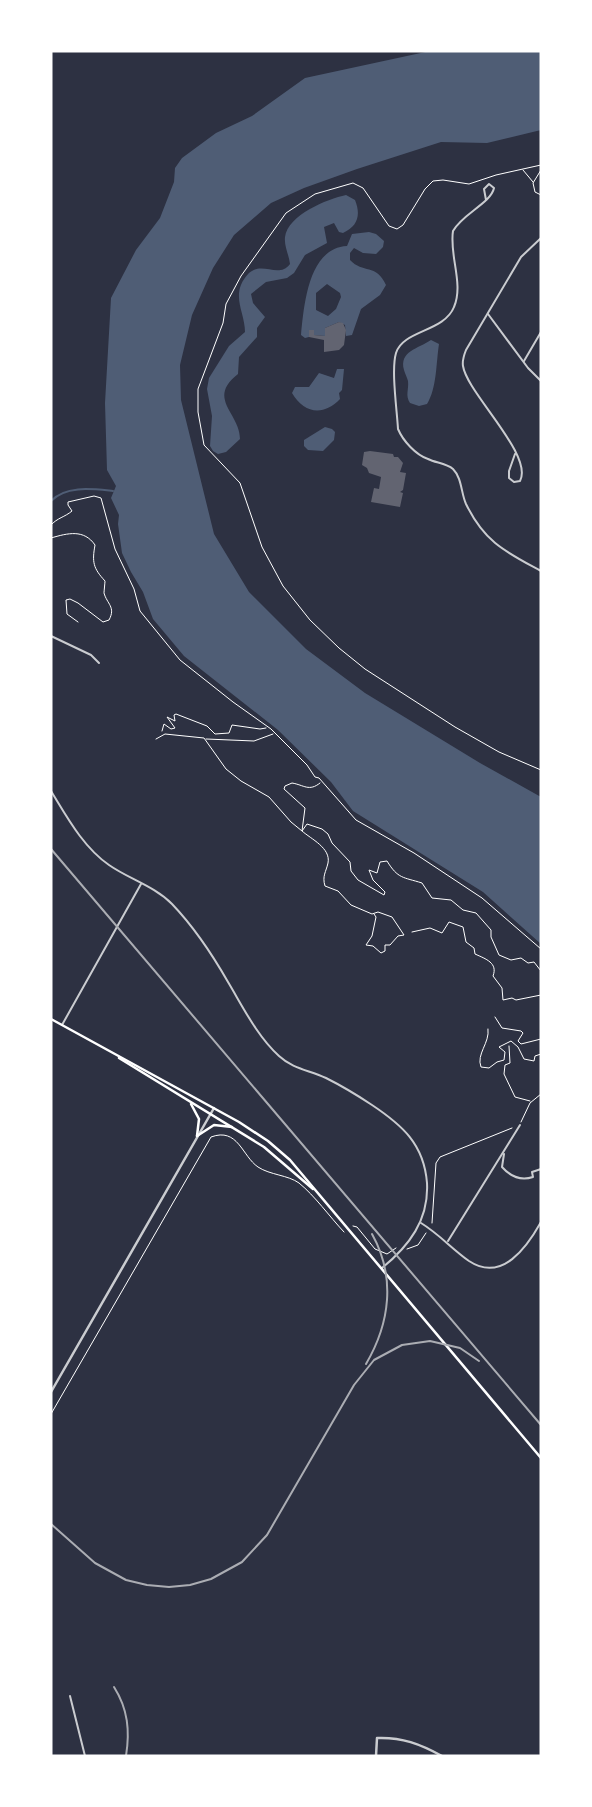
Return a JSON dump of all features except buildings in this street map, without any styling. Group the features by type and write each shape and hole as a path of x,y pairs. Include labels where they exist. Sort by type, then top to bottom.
{"main road":[{"path":"51,1019 234,1127 264,1147 323,1198"},
{"path":"107,1051 214,1108 275,1147 290,1160 541,1458"},
{"path":"189,1101 199,1119 197,1136"},
{"path":"197,1136 215,1125 234,1127"}],"street":[{"path":"485,200 458,223 453,231 457,295 453,311 442,323 403,342 396,354 398,429 402,438 420,455 456,472 467,506 497,546 541,571"},
{"path":"515,454 509,471 509,478 514,482 520,481 523,475 515,454 505,433 467,377 463,365 466,349 521,257 541,240"},
{"path":"487,313 523,362 541,381"},
{"path":"523,362 541,332"},
{"path":"51,636 91,655 99,663"},
{"path":"51,791 71,824 102,860 172,904 195,932 251,1020 279,1056 295,1068 323,1077 349,1090 397,1122 408,1133 419,1150 425,1168 426,1198 421,1222 405,1248 382,1268"},
{"path":"62,1025 141,883"},
{"path":"51,1392 214,1108"},
{"path":"447,1242 520,1125"},
{"path":"508,1147 501,1163 506,1171 523,1179 533,1177 531,1172 541,1169"},
{"path":"421,1222 472,1262 487,1267 510,1262 519,1255 541,1222"},
{"path":"70,1696 85,1756"},
{"path":"376,1756 377,1738 412,1741 442,1756"}],"path":[{"path":"541,166 520,169 469,184 433,181 425,189 404,225 397,229 389,226 365,190 356,184 342,184 291,208 229,297 223,323 201,379 197,397 206,450 240,483 266,555 291,597 310,620 353,661 406,696 499,752 541,770"},
{"path":"520,169 529,174 535,192 541,195"},
{"path":"533,183 541,170"},
{"path":"51,525 72,510 68,502 97,496 103,500 115,549 134,589 140,611 180,660 275,734 356,820 414,853 482,898 541,949"},
{"path":"51,537 80,533 95,545 92,556 97,572 105,581 104,593 112,614 109,620 103,622 78,603 66,600 67,614 78,622"},
{"path":"162,732 164,724 170,729 175,728 167,717 175,721 176,714 207,726 215,734 229,733 232,724 260,729 267,727"},
{"path":"156,739 162,734 254,741 275,734"},
{"path":"204,738 226,769 269,797 291,822 319,843 326,853 328,863 323,878 325,886 338,891 351,905 374,914 379,912 392,917 404,935 398,936 390,945 385,945 385,951 381,953 373,946 367,946 372,933 374,914"},
{"path":"302,831 305,808 284,789 285,786 292,783 311,788 322,781"},
{"path":"302,831 307,824 322,829 350,862 351,871 358,880 384,895 385,892 373,880 369,870 377,873 380,862 384,860 399,876 422,883 432,898 451,900 463,911 476,913 491,930 491,937 499,955 511,960 521,958 528,963 534,962 541,971"},
{"path":"412,932 431,928 442,933 449,922 456,923 463,927 467,942 474,948 475,954 494,965 493,976 502,988 503,1000 541,995"},
{"path":"495,1017 503,1029 522,1031 518,1041 521,1044 541,1039"},
{"path":"488,1030 488,1038 479,1059 481,1067 489,1068 504,1060 505,1052 499,1047 503,1043 509,1045"},
{"path":"509,1045 513,1041 524,1059 530,1061 534,1061 536,1056 541,1054"},
{"path":"509,1045 510,1063 505,1065 504,1074 515,1097 526,1098 531,1102"},
{"path":"430,1226 434,1215 435,1166 438,1159 451,1151 520,1125 531,1102 541,1094"},
{"path":"51,1414 211,1137 216,1135 230,1138 241,1146 258,1167 297,1182 345,1232"},
{"path":"352,1226 357,1227 375,1250 385,1254 400,1247"},
{"path":"408,1249 418,1245 428,1229"}],"water":[{"path":"430,51 541,51 541,130 487,143 441,142 304,188 271,203 234,235 213,268 192,315 180,365 181,400 214,534 249,592 306,649 365,693 541,797 541,944 483,892 353,811 331,782 278,730 184,656 153,619 143,592 122,553 119,515 111,498 116,486 107,470 105,403 111,298 136,250 160,218 174,182 175,168 182,158 216,133 252,116 305,78"},
{"path":"346,195 355,200 357,205 358,215 352,227 343,233 339,232 334,223 324,227 327,243 305,255 294,273 287,278 266,282 251,294 253,303 265,317 257,328 257,337 239,357 238,374 225,391 227,406 239,430 240,439 226,452 218,454 210,446 212,416 207,389 209,378 229,346 245,332 239,295 243,281 254,270 286,268 290,264 285,237 293,222 319,204"},
{"path":"369,232 384,241 383,247 376,254 363,253 354,248 350,253 350,260 360,267 374,271 386,285 380,295 361,309 352,335 346,336 345,325 339,322 325,328 325,336 314,335 314,330 310,330 309,337 305,338 301,335 310,280 324,257 334,249 347,246 352,234","holes":["327,284 340,293 336,309 328,316 316,310 316,293"]},
{"path":"431,340 439,344 434,383 427,404 419,406 410,403 403,364 411,351"},
{"path":"337,369 344,369 340,399 327,408 308,409 292,393 295,387 309,387 319,373 334,378"},
{"path":"325,427 335,432 334,440 323,451 308,450 304,446 304,440"}],"waterway":[{"path":"51,501 72,490 113,491"}],"railway":[{"path":"51,849 541,1425"},
{"path":"366,1364 380,1332 387,1300 385,1267 372,1234"},
{"path":"51,1524 95,1563 126,1580 169,1587 211,1579 242,1562 267,1535 354,1385 374,1360 402,1345 430,1341 460,1348 479,1361"},
{"path":"114,1687 127,1720 126,1756"}]}
